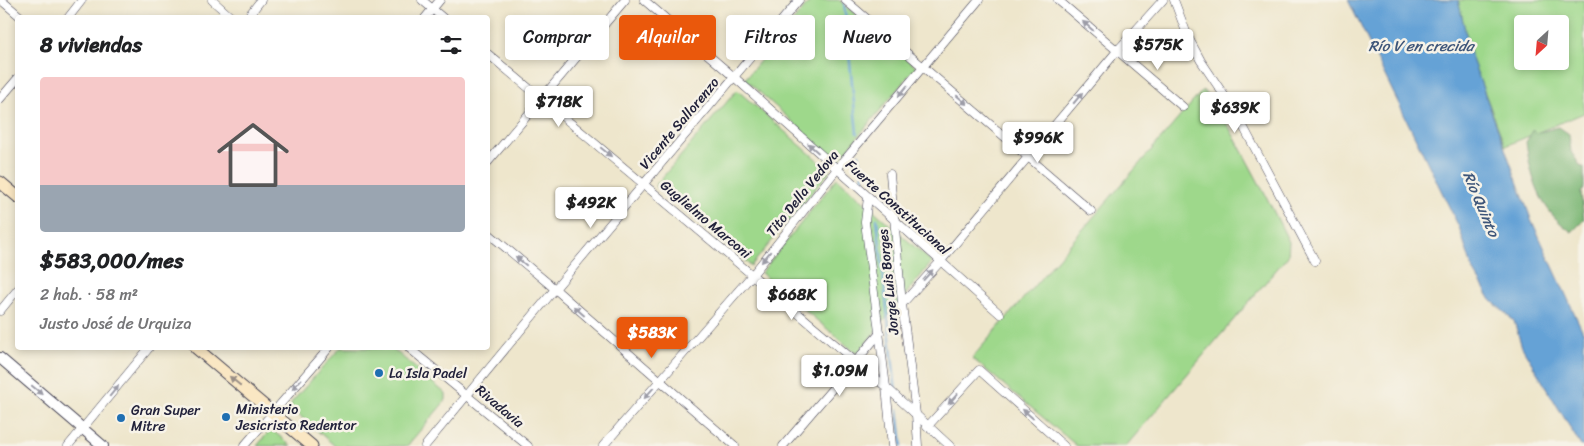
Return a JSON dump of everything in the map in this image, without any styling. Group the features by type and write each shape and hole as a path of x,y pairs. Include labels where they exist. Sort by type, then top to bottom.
{"main road":[{"path":"0,182 15,194"},
{"path":"198,350 312,446"}],"street":[{"path":"1,0 18,15"},
{"path":"70,15 82,0"},
{"path":"212,0 229,15"},
{"path":"248,15 261,0"},
{"path":"422,0 439,15"},
{"path":"427,15 440,0"},
{"path":"490,160 625,0"},
{"name":"Fuerte Constitucional","path":"644,0 734,77 1000,314"},
{"name":"Vicente Sallorenzo","path":"425,446 554,289 799,0"},
{"path":"845,0 1091,210"},
{"name":"Tito Della Vedova","path":"603,446 753,274 837,169 979,0"},
{"path":"1058,0 1183,108"},
{"path":"897,313 902,304 940,262 1117,51 1163,0"},
{"path":"1174,0 1188,37 1201,61 1236,112 1314,261"},
{"name":"Guglielmo Marconi","path":"490,56 886,386 927,427 950,446"},
{"path":"0,99 15,82"},
{"name":"Jorge Luis Borges","path":"890,174 918,446"},
{"name":"Jorge Luis Borges","path":"868,196 865,222 892,446"},
{"path":"490,235 735,446"},
{"path":"0,311 15,293"},
{"path":"783,446 880,334"},
{"path":"68,446 147,350"},
{"path":"244,446 327,350"},
{"name":"Rivadavia","path":"411,350 528,446"},
{"path":"0,358 103,446"},
{"path":"927,427 979,370 1064,446"}],"green space":[{"path":"811,0 839,0 856,15 825,15 825,60 908,60 916,67 837,162 745,79 761,60 815,60 815,15 798,15"},
{"path":"1458,0 1584,0 1584,113 1505,146 1472,59"},
{"path":"737,90 830,171 751,266 655,186"},
{"path":"1203,90 1229,127 1267,198 1289,242 1288,256 1126,446 1077,446 972,358"},
{"path":"1559,127 1569,134 1571,152 1581,167 1584,167 1584,188 1581,193 1584,220 1572,232 1552,214 1539,193 1534,181 1526,142 1534,129 1536,133"},
{"path":"837,178 932,262 857,354 761,273"},
{"name":"La Isla Padel","path":"338,350 394,350 446,394 446,400 407,446 335,446 292,409 291,403"},
{"path":"271,429 291,446 257,446"}],"water":[{"name":"Río V en crecida","path":"1348,0 1458,0 1472,59 1531,219 1584,334 1584,446 1581,446 1522,347 1514,321 1491,300 1473,270 1459,227"}],"waterway":[{"path":"844,3 857,133"},
{"path":"859,154 863,179"},
{"path":"877,219 896,392"},
{"path":"898,410 902,446"}],"place":[{"name":"La Isla Padel","path":"379,373"},
{"name":"Ministerio Jesicristo Redentor","path":"226,417"},
{"name":"Gran Super Mitre","path":"121,418"}],"water label":[{"name":"Río Quinto","path":"1481,204"}]}
